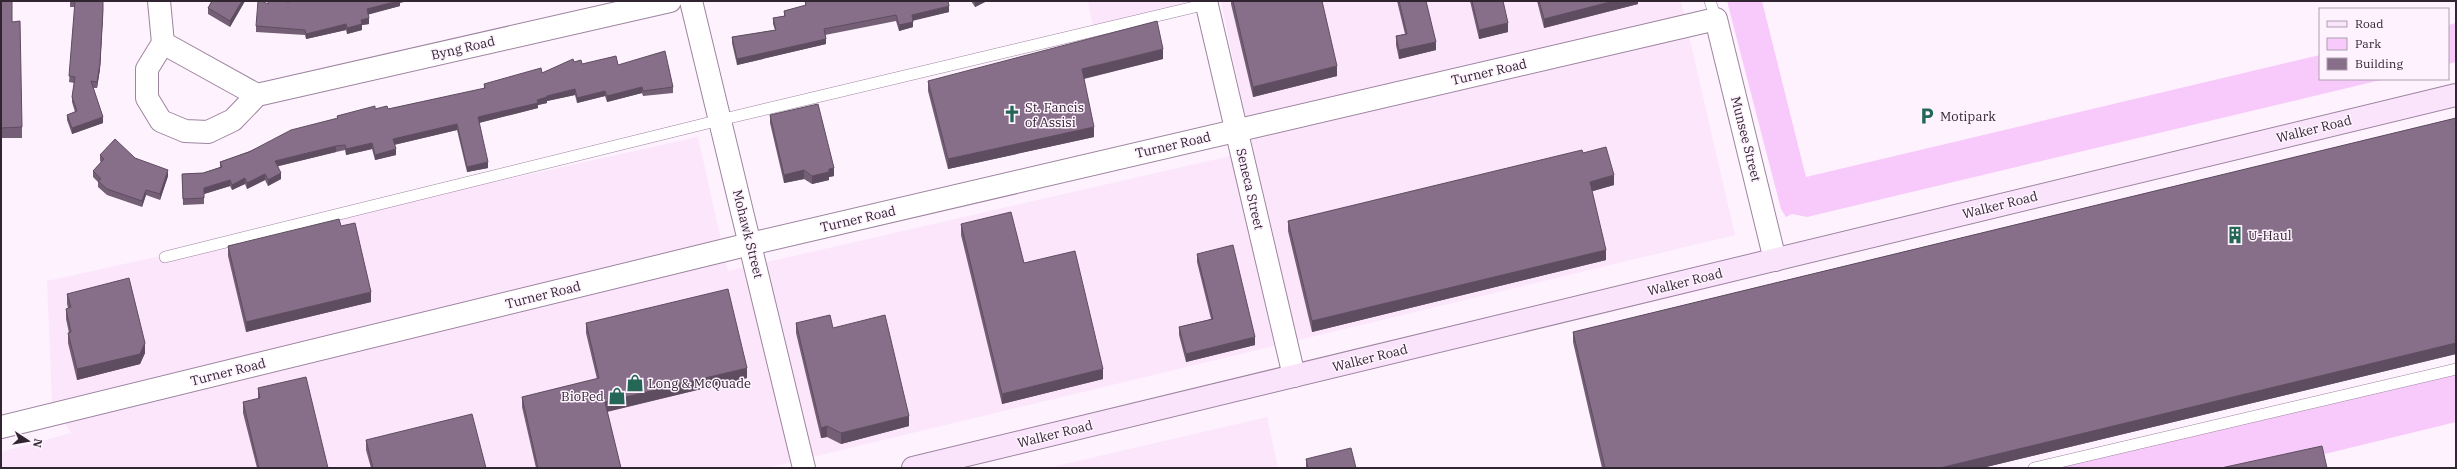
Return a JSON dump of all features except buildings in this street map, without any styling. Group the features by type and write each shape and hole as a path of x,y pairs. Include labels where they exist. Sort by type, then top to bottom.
{"main road":[{"name":"Walker Road","path":"913,468 2456,95"}],"street":[{"path":"159,1 163,43 147,69 147,98 161,121 185,131 208,132 233,120 257,95 163,43"},
{"name":"Byng Road","path":"257,95 670,1"},
{"name":"Mohawk Street","path":"691,1 804,468"},
{"name":"Seneca Street","path":"1207,2 1294,376"},
{"name":"Turner Road","path":"1,427 750,244 1236,130 1713,10"},
{"name":"Munsee Street","path":"1713,10 1776,260"}],"lane":[{"path":"165,257 1207,2"},
{"path":"2034,468 2456,369"}],"shaded area":[{"path":"1088,1 1192,1 1093,26"},
{"path":"1221,1 1681,1 1735,235 767,468 1,468 1,452 71,433 52,402 47,281 698,137 728,271 1252,151"},
{"path":"1267,417 1278,468 1048,468"}],"green space":[{"path":"1727,1 1762,1 1806,177 2319,55 2319,80 2381,80 1807,217 1792,214 1786,217 1781,209"},
{"path":"2456,23 2456,62 2449,64 2449,25"},
{"path":"2456,369 2456,422 2267,468 2034,468"}],"place":[{"name":"St. Fancis of Assisi","path":"1012,114"},
{"name":"Motipark","path":"1927,116"},
{"name":"U-Haul","path":"2235,235"},
{"name":"Long & McQuade","path":"635,383"},
{"name":"BioPed","path":"617,396"}]}
